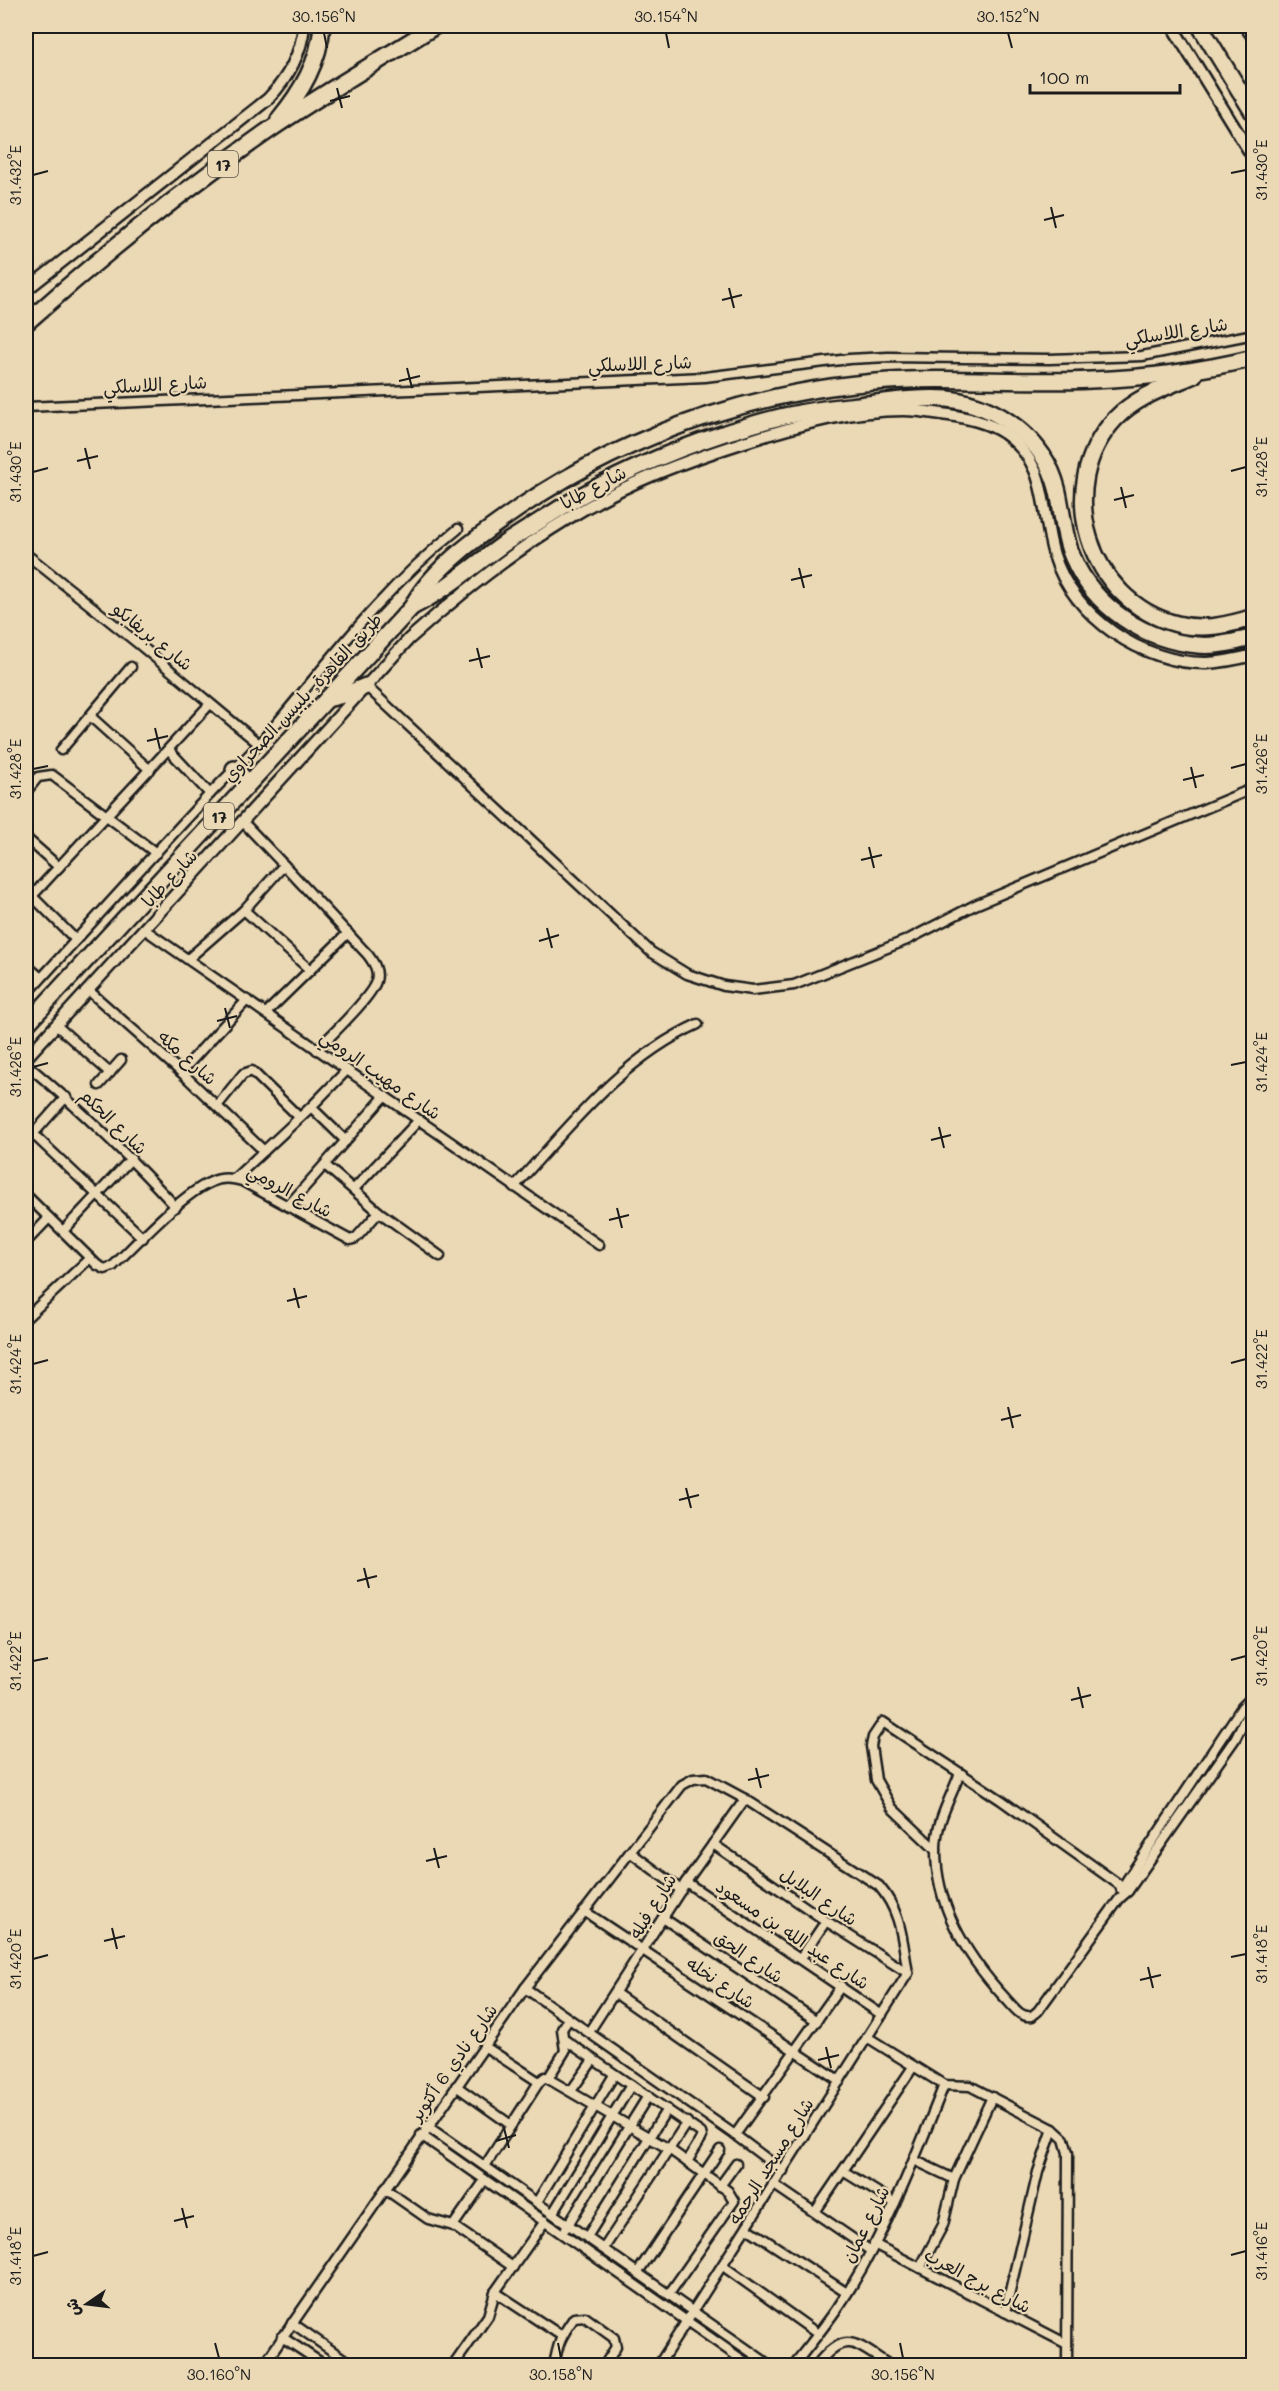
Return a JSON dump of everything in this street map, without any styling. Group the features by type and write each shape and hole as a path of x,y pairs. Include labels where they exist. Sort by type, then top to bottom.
{"highway":[{"path":"267,132 290,106 307,80 318,49 322,26"},
{"name":"17","path":"26,323 89,267 171,201 267,132 435,26"},
{"path":"1200,26 1254,114"},
{"path":"1248,26 1254,34"},
{"path":"1254,358 1214,368 1157,390 1137,401 1116,418 1102,436 1088,464 1082,489 1084,521 1092,549 1111,579 1145,612 1177,624 1204,628 1254,617"},
{"path":"412,607 421,590 434,576 495,525 564,479 638,442 731,409 783,396 830,388 906,380 1091,380 1214,368"},
{"path":"412,607 443,589 506,543 604,483 648,461 702,441 794,420 887,402 947,399 989,410 1008,420 1040,450 1051,469 1072,556 1085,581 1113,610 1154,635 1199,646 1233,643 1254,637"},
{"name":"طريق القاهرة, بلبيس الصحراوي","path":"27,1021 412,607"},
{"path":"327,699 366,686"},
{"path":"234,769 249,783"}],"street":[{"path":"26,274 29,287 268,99 279,88 294,64 304,26"},
{"path":"1172,26 1254,159"},
{"name":"شارع اللاسلكي","path":"26,406 705,377 849,359 888,357 1142,356 1254,334"},
{"name":"شارع طابا","path":"26,1058 409,639 460,593 513,553 610,495 655,473 794,420 902,410 967,418 986,424 1004,434 1019,447 1031,463 1040,482 1046,504 1049,531 1058,565 1080,602 1099,621 1143,649 1174,659 1206,663 1254,655"},
{"path":"26,995 210,794 259,744 366,615 396,584 458,529"},
{"name":"شارع بريفابكو","path":"26,554 259,744"},
{"path":"61,750 131,668"},
{"path":"366,686 651,952 687,974 708,982 738,988 767,989 807,982 924,933 986,901 1254,788"},
{"path":"76,940 29,893 59,867 210,704"},
{"path":"90,716 150,770"},
{"path":"169,750 210,794"},
{"path":"26,792 38,777 52,775 156,853"},
{"path":"243,822 348,933 374,964 376,981 373,990 317,1050"},
{"path":"26,838 59,867"},
{"path":"188,959 244,910 284,864"},
{"path":"244,910 310,970"},
{"name":"شارع مهيب الرومي","path":"144,928 599,1245"},
{"path":"266,1013 348,933"},
{"path":"26,965 41,978"},
{"name":"شارع مكه","path":"88,990 181,1072 264,1151"},
{"path":"181,1072 248,1000"},
{"path":"514,1186 624,1071 665,1041 698,1024"},
{"path":"56,1025 110,1073"},
{"path":"99,1085 121,1060"},
{"name":"شارع الحكم","path":"26,1064 66,1097 131,1159 176,1207"},
{"path":"234,1179 347,1070"},
{"path":"217,1106 243,1074 252,1071 299,1118"},
{"path":"288,1206 385,1096"},
{"path":"26,1142 66,1097"},
{"path":"311,1107 346,1141"},
{"path":"354,1189 419,1120"},
{"path":"33,1134 143,1238"},
{"path":"63,1231 131,1159"},
{"path":"325,1165 379,1212 440,1256"},
{"name":"شارع الرومي","path":"90,1258 105,1269 113,1266 176,1207 210,1182 234,1179 350,1240 356,1238 379,1212"},
{"path":"26,1195 90,1258 26,1318"},
{"path":"26,1242 50,1218"},
{"path":"960,1773 939,1827 936,1850 945,1900 955,1928 983,1972 1024,2016 1035,2014 1120,1898 1242,1707 1252,1695"},
{"path":"936,1850 902,1818 884,1796 876,1780 871,1759 873,1737 883,1722 1125,1889"},
{"name":"شارع نادي 6 أكتوبر","path":"263,2366 427,2126 525,1988 682,1785 693,1779 706,1778 745,1799"},
{"path":"745,1799 879,1886 890,1899 897,1914 908,1973"},
{"name":"شارع فيله","path":"589,2032 683,1886 745,1799"},
{"name":"شارع البلابل","path":"713,1844 826,1921 908,1973"},
{"name":"شارع عبد الله بن مسعود","path":"630,1852 801,1958 882,2015"},
{"name":"شارع نخله","path":"584,1911 840,2081"},
{"name":"شارع الحق","path":"663,1918 817,2021"},
{"path":"801,1958 826,1921"},
{"name":"شارع مسجد الرحمه","path":"658,2366 908,1973"},
{"path":"735,2135 841,1986"},
{"path":"525,1988 783,2171"},
{"path":"615,1994 764,2097"},
{"path":"485,2166 541,2079 549,2077 566,2050 562,2030 570,2019"},
{"path":"867,2037 944,2085 970,2086 1053,2128 1064,2139 1068,2153 1067,2366"},
{"path":"565,2040 701,2133 702,2137 687,2162"},
{"path":"484,2046 539,2082"},
{"path":"571,2091 593,2060"},
{"path":"815,2212 913,2067"},
{"path":"537,2202 614,2075"},
{"path":"549,2077 669,2149 732,2194 733,2206 669,2294"},
{"path":"456,2085 511,2125"},
{"path":"554,2213 631,2085"},
{"name":"شارع عمان","path":"793,2366 847,2293 873,2247 914,2160 944,2085"},
{"path":"563,2233 648,2096"},
{"path":"920,2268 943,2224 954,2179 992,2097"},
{"path":"587,2237 667,2109"},
{"path":"604,2248 687,2122"},
{"path":"427,2126 771,2366"},
{"path":"1005,2312 1038,2172 1053,2128"},
{"path":"421,2135 751,2366"},
{"path":"638,2272 720,2150"},
{"path":"914,2160 954,2179"},
{"path":"720,2186 736,2164"},
{"path":"843,2171 895,2203"},
{"path":"453,2226 485,2180"},
{"name":"شارع برج العرب","path":"773,2184 873,2247 920,2268 1067,2344"},
{"path":"385,2189 428,2219 453,2226 513,2267"},
{"path":"453,2366 488,2316 495,2292 545,2221"},
{"path":"747,2228 847,2293"},
{"path":"723,2266 818,2334"},
{"path":"495,2292 562,2336"},
{"path":"554,2366 556,2347 562,2336 574,2318 585,2317 614,2338 616,2342 604,2366"},
{"path":"292,2323 354,2366"},
{"path":"282,2337 326,2366"},
{"path":"816,2366 833,2347 846,2342 854,2344 891,2366"}]}
